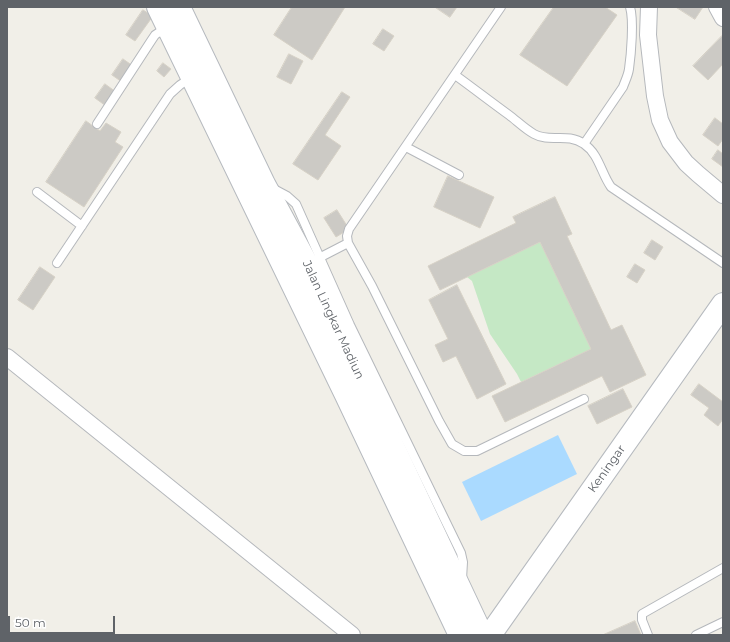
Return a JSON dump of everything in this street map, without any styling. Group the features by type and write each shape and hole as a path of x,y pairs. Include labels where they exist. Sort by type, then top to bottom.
{"main road":[{"name":"Jalan Lingkar Madiun","path":"158,7 192,76 482,635"},
{"name":"Jalan Lingkar Madiun","path":"179,7 264,184 313,261 356,391 460,635"},
{"name":"Keningar","path":"490,635 723,304"}],"street":[{"path":"649,7 648,34 655,96 660,120 670,142 686,163 723,195"},
{"path":"717,7 723,18"},
{"path":"7,357 352,635"}],"lane":[{"path":"501,7 349,229 347,236 348,243 372,286 452,444 464,451 476,451 584,398"},
{"path":"584,144 623,87 627,77 629,68 632,19 630,7"},
{"path":"97,124 155,35 168,27"},
{"path":"455,75 534,134 553,138 564,136 575,139 584,144 593,152 605,179 611,187 723,264"},
{"path":"56,263 170,94 192,76"},
{"path":"406,147 459,175"},
{"path":"37,192 82,226"},
{"path":"348,243 313,261 350,325 461,553 464,562 461,592"},
{"path":"648,635 642,620 642,614 723,568"},
{"path":"696,635 723,622"}],"green space":[{"path":"540,242 591,349 521,382 490,334 472,281 467,277"}],"water":[{"path":"558,435 577,474 481,521 462,482"}],"building":[{"path":"292,7 345,7 312,60 274,35"},
{"path":"435,7 457,7 450,17"},
{"path":"554,7 605,7 617,15 567,86 520,55"},
{"path":"676,7 703,7 695,19"},
{"path":"143,10 153,16 135,41 126,35"},
{"path":"383,29 394,36 384,51 373,44"},
{"path":"722,36 723,64 708,80 693,66"},
{"path":"289,54 303,61 291,84 277,77"},
{"path":"123,59 133,66 122,82 112,75"},
{"path":"163,63 171,69 164,77 157,71"},
{"path":"105,84 116,92 106,106 95,98"},
{"path":"342,92 350,97 325,135 341,146 318,180 293,164"},
{"path":"715,118 723,124 723,139 718,146 703,135"},
{"path":"86,121 100,131 106,123 121,132 115,142 123,147 84,207 46,182"},
{"path":"718,150 723,154 723,167 712,159"},
{"path":"448,176 494,197 480,228 434,207"},
{"path":"555,197 572,234 567,236 611,330 622,325 646,375 610,392 602,376 505,422 492,396 591,349 540,242 440,290 428,266 516,223 513,217"},
{"path":"337,210 349,229 336,237 324,218"},
{"path":"652,240 663,247 655,260 644,253"},
{"path":"635,264 645,270 637,283 627,277"},
{"path":"40,267 55,277 33,310 18,300"},
{"path":"457,285 506,384 477,399 456,356 443,362 435,345 448,339 429,300"},
{"path":"699,384 723,402 723,419 718,426 704,415 709,408 691,395"},
{"path":"623,389 632,407 597,424 588,406"},
{"path":"635,621 641,635 603,635"}]}
